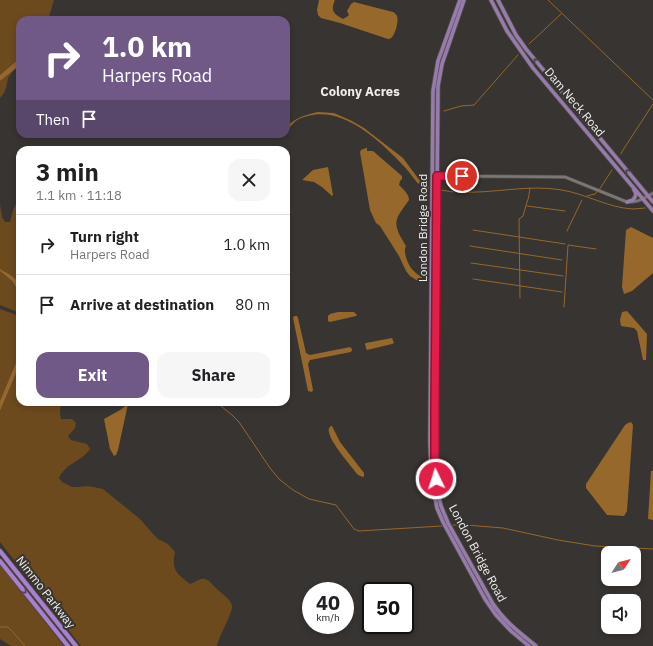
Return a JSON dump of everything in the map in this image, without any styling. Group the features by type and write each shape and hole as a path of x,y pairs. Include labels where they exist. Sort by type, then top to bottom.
{"highway":[{"name":"Nimmo Parkway","path":"0,551 76,646"},
{"name":"Nimmo Parkway","path":"0,561 68,646"}],"main road":[{"name":"London Bridge Road","path":"460,0 438,61 433,91 435,176 436,479 442,509 448,523 493,604 509,624 536,646"},
{"name":"London Bridge Road","path":"464,0 444,56 439,79 435,176 430,441 431,470 435,502 443,522 496,615 511,631 529,646"},
{"name":"Dam Neck Road","path":"491,0 507,31 533,68 653,211"},
{"name":"Dam Neck Road","path":"498,0 516,35 526,49 653,202"},
{"path":"619,170 621,175 636,194 634,200 627,202"}],"street":[{"path":"435,176 565,177 627,202 634,202 644,199 653,193"}],"shaded area":[{"path":"0,0 54,0 49,16 16,16 16,61 0,75"},
{"path":"319,0 335,0 333,10 343,19 349,15 347,11 354,2 393,12 397,18 397,25 394,34 388,39 321,18 318,15 317,10"},
{"path":"16,61 16,68 0,81 0,75"},
{"path":"15,68 8,78 4,93 0,98 0,81"},
{"path":"318,112 334,113 364,128 403,158 420,181 428,186 429,189 417,182 386,148 366,132 344,119 320,114 301,118 290,127 290,123 305,115"},
{"path":"366,148 367,151 373,151 402,176 399,185 407,194 409,200 396,222 399,233 406,246 405,254 407,260 411,268 424,279 421,283 410,276 406,271 399,256 380,226 376,223 370,210 360,152"},
{"path":"328,167 332,196 314,182 302,180 313,170"},
{"path":"0,204 2,217 5,222 10,222 16,204 16,280 0,269"},
{"path":"631,227 653,238 653,273 632,291 624,294 622,287 626,230"},
{"path":"0,269 16,280 16,287 12,281 0,271"},
{"path":"0,271 12,281 16,287 16,311 0,305"},
{"path":"0,309 16,315 16,363 0,401"},
{"path":"627,311 647,334 646,360 643,360 637,331 634,328 621,326 620,320 622,312"},
{"path":"338,312 354,312 357,315 330,322 328,321 328,316 330,314"},
{"path":"294,316 297,316 298,318 306,353 310,355 350,347 352,349 351,352 310,360 308,364 313,390 312,392 308,391 293,318"},
{"path":"392,338 394,343 392,344 367,350 366,348 366,343"},
{"path":"16,363 16,373 0,411 0,401"},
{"path":"16,373 16,406 61,406 61,419 72,419 76,423 75,428 68,436 71,440 87,444 90,449 83,457 65,469 59,478 62,482 72,487 88,486 103,489 140,519 158,539 168,544 175,552 174,563 178,574 190,584 201,579 206,579 230,601 232,609 217,646 81,646 0,542 0,411"},
{"path":"128,406 118,450 114,456 110,449 104,419"},
{"path":"631,422 633,425 627,511 624,516 607,515 586,488 586,484 625,425"},
{"path":"331,426 340,442 364,473 363,477 358,475 333,442 329,431"},
{"path":"651,471 653,471 653,520 648,519"},
{"path":"0,565 64,646 11,646 0,639"}],"waterway":[{"path":"548,0 653,100"},
{"path":"529,44 561,14"},
{"path":"444,111 461,106 474,105 518,55"},
{"path":"621,154 653,104"},
{"path":"599,190 612,170"},
{"path":"520,298 519,219 523,216 530,188"},
{"path":"459,192 549,188 571,192 606,204 624,208 645,208"},
{"path":"441,190 453,192"},
{"path":"587,196 597,192"},
{"path":"567,231 582,200"},
{"path":"527,206 565,211"},
{"path":"473,230 565,244"},
{"path":"564,307 568,245 596,249"},
{"path":"470,246 562,260"},
{"path":"471,263 563,276"},
{"path":"473,279 562,292"},
{"path":"221,406 239,422 279,479 293,490 309,499 336,505 354,529 359,531 442,526"},
{"path":"453,525 503,528 558,540 595,546 653,549"},
{"path":"0,627 8,627 25,646"}],"district":[{"name":"Colony Acres","path":"360,91"}],"route":[{"path":"436,479 435,408 437,176 462,176"}]}
